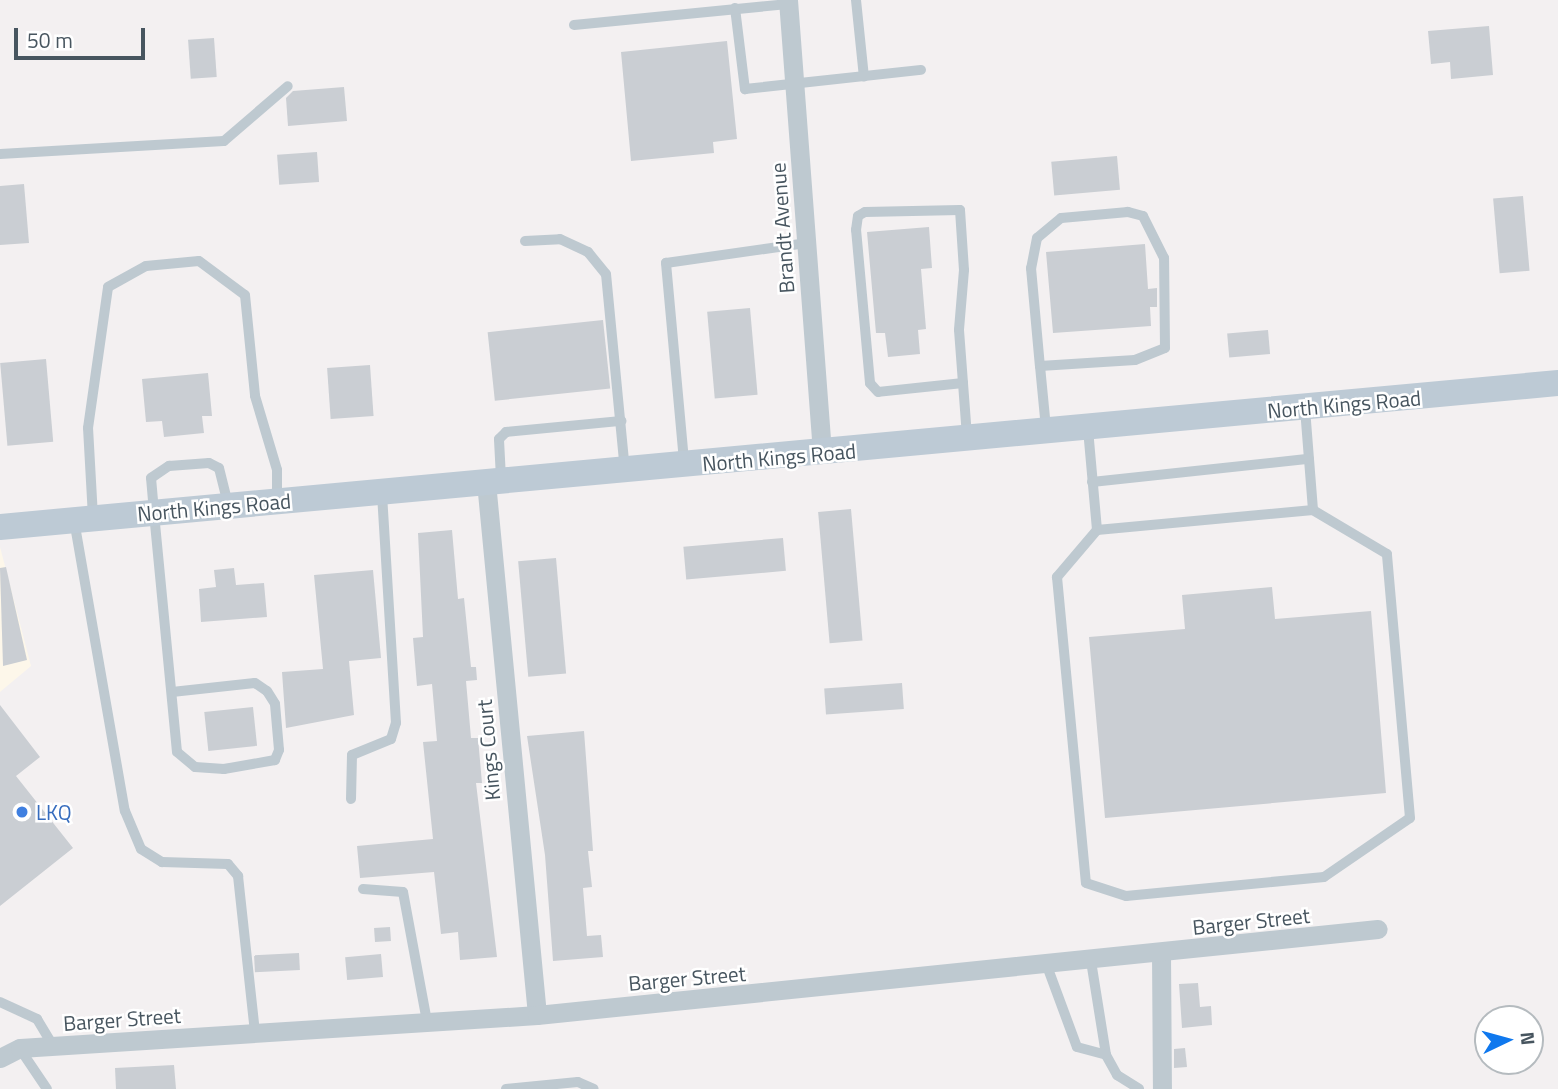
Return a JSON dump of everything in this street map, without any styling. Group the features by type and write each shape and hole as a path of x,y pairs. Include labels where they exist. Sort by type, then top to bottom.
{"street":[{"name":"Brandt Avenue","path":"788,2 822,453"},
{"name":"North Kings Road","path":"0,527 1088,429 1558,383"},
{"name":"Kings Court","path":"493,481 537,1015"},
{"name":"Barger Street","path":"0,1058 20,1048 537,1015 1047,966 1378,929"},
{"path":"1161,953 1162,1089"}],"lane":[{"path":"856,0 864,77"},
{"path":"574,25 788,2"},
{"path":"735,8 745,89 921,70"},
{"path":"0,154 224,141 288,86"},
{"path":"963,383 878,392 870,383 856,230 858,216 865,212 960,210 963,383 968,440"},
{"path":"1040,366 1135,360 1165,348 1164,258 1143,216 1128,212 1061,218 1037,238 1031,268 1046,432"},
{"path":"525,242 560,239 588,252 606,274 625,470"},
{"path":"684,465 666,263 806,243"},
{"path":"255,1033 238,876 228,864 162,862 141,849 125,811 84,519 88,428 108,287 146,266 199,261 244,295 256,396 278,470 277,501"},
{"path":"1305,408 1312,510"},
{"path":"493,481 499,439 506,432 621,421"},
{"path":"1088,429 1097,530"},
{"path":"1092,482 1309,459"},
{"path":"172,692 255,683 267,691 275,704 279,750 275,760 224,769 181,761 172,692 151,478 169,466 209,463 219,468 228,506"},
{"path":"351,799 352,755 391,739 396,723 382,492"},
{"path":"1312,510 1387,554 1410,818 1324,877 1126,896 1086,883 1057,577 1097,530 1312,510"},
{"path":"363,889 403,892 427,1022"},
{"path":"1091,961 1106,1055 1117,1075 1139,1089"},
{"path":"1047,966 1077,1047 1106,1055"},
{"path":"0,1002 37,1019 53,1046"},
{"path":"20,1048 47,1089"},
{"path":"506,1089 578,1082 594,1089"}],"shaded area":[{"path":"0,547 31,666 0,692"}],"building":[{"path":"1489,26 1493,75 1451,79 1450,62 1431,64 1428,31"},
{"path":"214,38 217,77 191,79 188,40"},
{"path":"727,41 737,139 713,142 714,153 631,161 621,52"},
{"path":"344,87 347,121 288,126 286,98 293,91"},
{"path":"317,152 319,182 279,185 277,155"},
{"path":"1117,156 1120,190 1054,196 1051,162"},
{"path":"24,184 29,243 0,245 0,186"},
{"path":"1523,196 1530,271 1500,273 1493,199"},
{"path":"929,227 932,268 921,269 926,329 918,330 920,354 888,357 885,333 876,333 867,232"},
{"path":"1145,244 1148,289 1157,288 1157,307 1150,307 1151,326 1053,333 1046,252"},
{"path":"750,308 758,395 715,398 707,312"},
{"path":"603,320 610,389 495,401 488,332"},
{"path":"1268,330 1270,354 1229,357 1227,334"},
{"path":"46,359 53,442 7,446 0,363"},
{"path":"370,365 374,416 331,419 327,368"},
{"path":"208,373 212,416 202,416 204,433 164,437 162,421 146,422 142,379"},
{"path":"851,509 863,640 830,643 818,512"},
{"path":"452,530 458,599 464,598 471,667 476,667 477,680 466,681 471,738 478,738 482,783 476,783 497,957 460,960 458,932 441,934 434,872 360,878 357,846 433,839 423,742 437,741 432,684 417,686 413,638 423,637 418,533"},
{"path":"783,538 786,571 686,580 683,547"},
{"path":"556,558 566,674 528,677 518,561"},
{"path":"6,567 27,660 3,666 0,568"},
{"path":"234,568 236,585 264,583 267,617 201,622 199,589 216,587 214,570"},
{"path":"373,570 381,658 349,661 354,715 286,728 282,672 323,669 314,575"},
{"path":"1272,587 1275,619 1371,611 1386,793 1105,818 1089,637 1185,629 1182,595"},
{"path":"902,683 904,709 826,714 824,688"},
{"name":"LKQ","path":"0,705 40,757 16,776 73,848 0,906"},
{"path":"253,707 257,746 208,751 204,712"},
{"path":"584,731 593,851 588,851 592,887 583,888 587,936 601,935 603,957 553,961 545,855 527,736"},
{"path":"390,927 391,941 375,942 374,928"},
{"path":"299,953 300,970 255,972 254,955"},
{"path":"381,954 383,977 347,980 345,957"},
{"path":"1198,983 1200,1007 1211,1006 1212,1025 1182,1028 1179,984"},
{"path":"1185,1048 1187,1067 1174,1068 1174,1049"},
{"path":"174,1065 176,1089 116,1089 115,1068"}],"place":[{"name":"LKQ","path":"22,812"}]}
